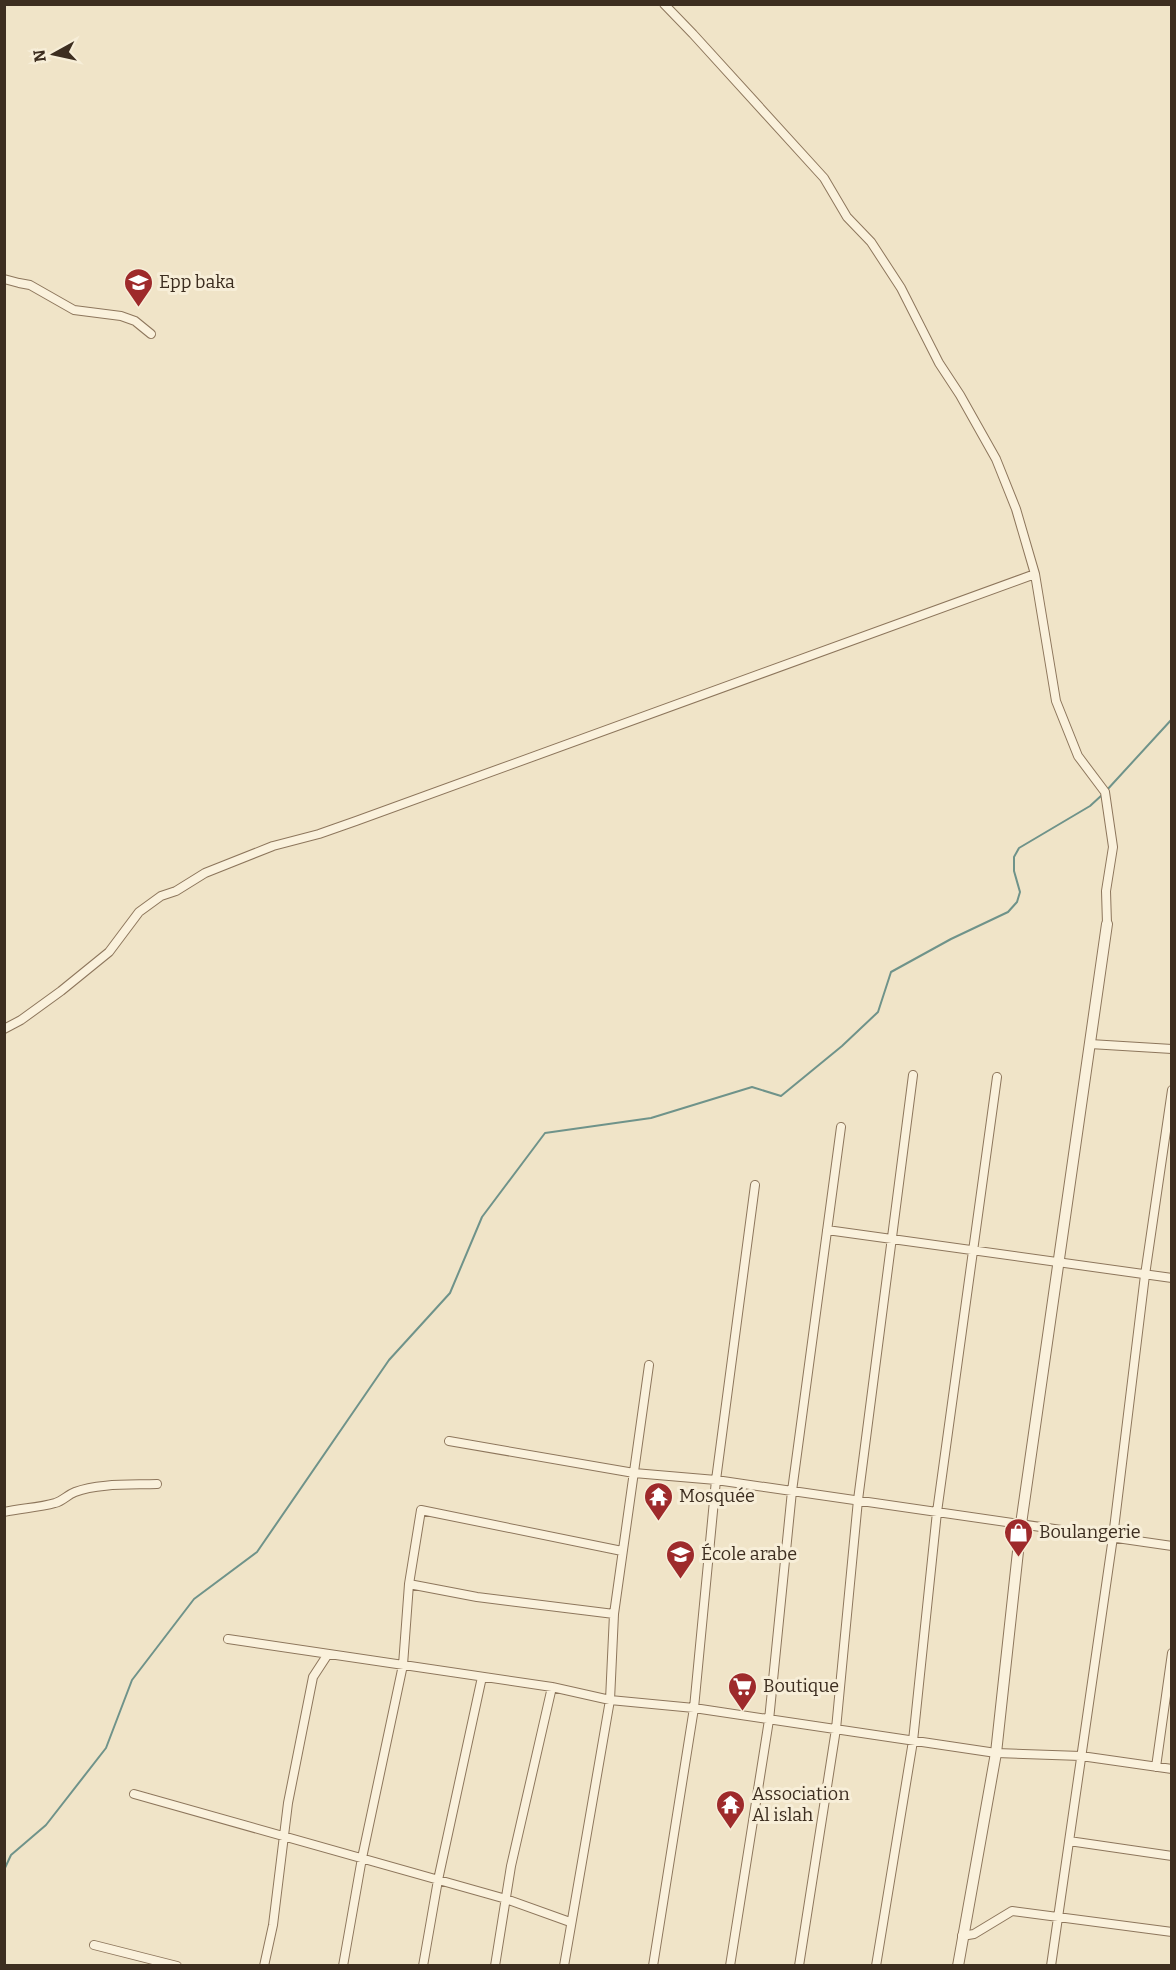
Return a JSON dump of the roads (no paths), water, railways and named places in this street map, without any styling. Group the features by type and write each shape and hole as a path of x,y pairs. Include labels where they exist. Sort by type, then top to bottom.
{"street":[{"path":"664,4 824,178 848,218 871,242 905,295 939,363 996,459 1016,509 1035,574 1056,701 1078,756 1105,792 1113,847 1106,891 1107,924 1021,1524 996,1753 958,1965"},
{"path":"4,279 30,285 74,310 122,316 135,321 151,334"},
{"path":"4,1029 62,991 109,952 140,912 161,896 176,891 205,873 273,846 356,821 1035,574"},
{"path":"1090,1044 1172,1049"},
{"path":"799,1965 836,1730 858,1500 913,1075"},
{"path":"876,1965 913,1741 937,1512 997,1077"},
{"path":"1051,1965 1113,1538 1145,1275 1172,1090"},
{"path":"730,1965 769,1720 792,1491 841,1127"},
{"path":"653,1965 694,1708 716,1480 755,1185"},
{"path":"827,1230 1172,1278"},
{"path":"564,1965 610,1700 614,1614 649,1365"},
{"path":"448,1442 634,1473 716,1480 1172,1546"},
{"path":"4,1512 55,1503 66,1499 72,1493 88,1489 157,1484"},
{"path":"343,1965 362,1858 403,1665 409,1584 421,1510 622,1551"},
{"path":"409,1584 477,1597 614,1614"},
{"path":"228,1639 552,1687 610,1700 694,1708 996,1753 1081,1756 1172,1769"},
{"path":"1156,1767 1172,1653"},
{"path":"264,1965 273,1925 288,1803 314,1677 328,1654"},
{"path":"423,1965 438,1880 482,1677"},
{"path":"495,1965 512,1866 552,1687"},
{"path":"134,1794 506,1899 570,1923"},
{"path":"1069,1841 1172,1856"},
{"path":"962,1936 974,1934 1012,1911 1172,1932"},
{"path":"94,1945 177,1965"}],"waterway":[{"path":"1106,791 1172,719"},
{"path":"4,1870 11,1855 46,1825 106,1748 132,1680 194,1599 257,1552 389,1360 450,1293 482,1217 545,1133 651,1118 752,1087 781,1096 842,1046 878,1012 891,972 951,939 1008,912 1017,902 1020,892 1014,871 1014,857 1019,848 1090,806 1102,795"}],"place":[{"name":"Epp baka","path":"138,308"},
{"name":"Mosquée","path":"658,1522"},
{"name":"Boulangerie","path":"1018,1558"},
{"name":"École arabe","path":"680,1580"},
{"name":"Boutique","path":"742,1712"},
{"name":"Association Al islah","path":"731,1830"}]}
